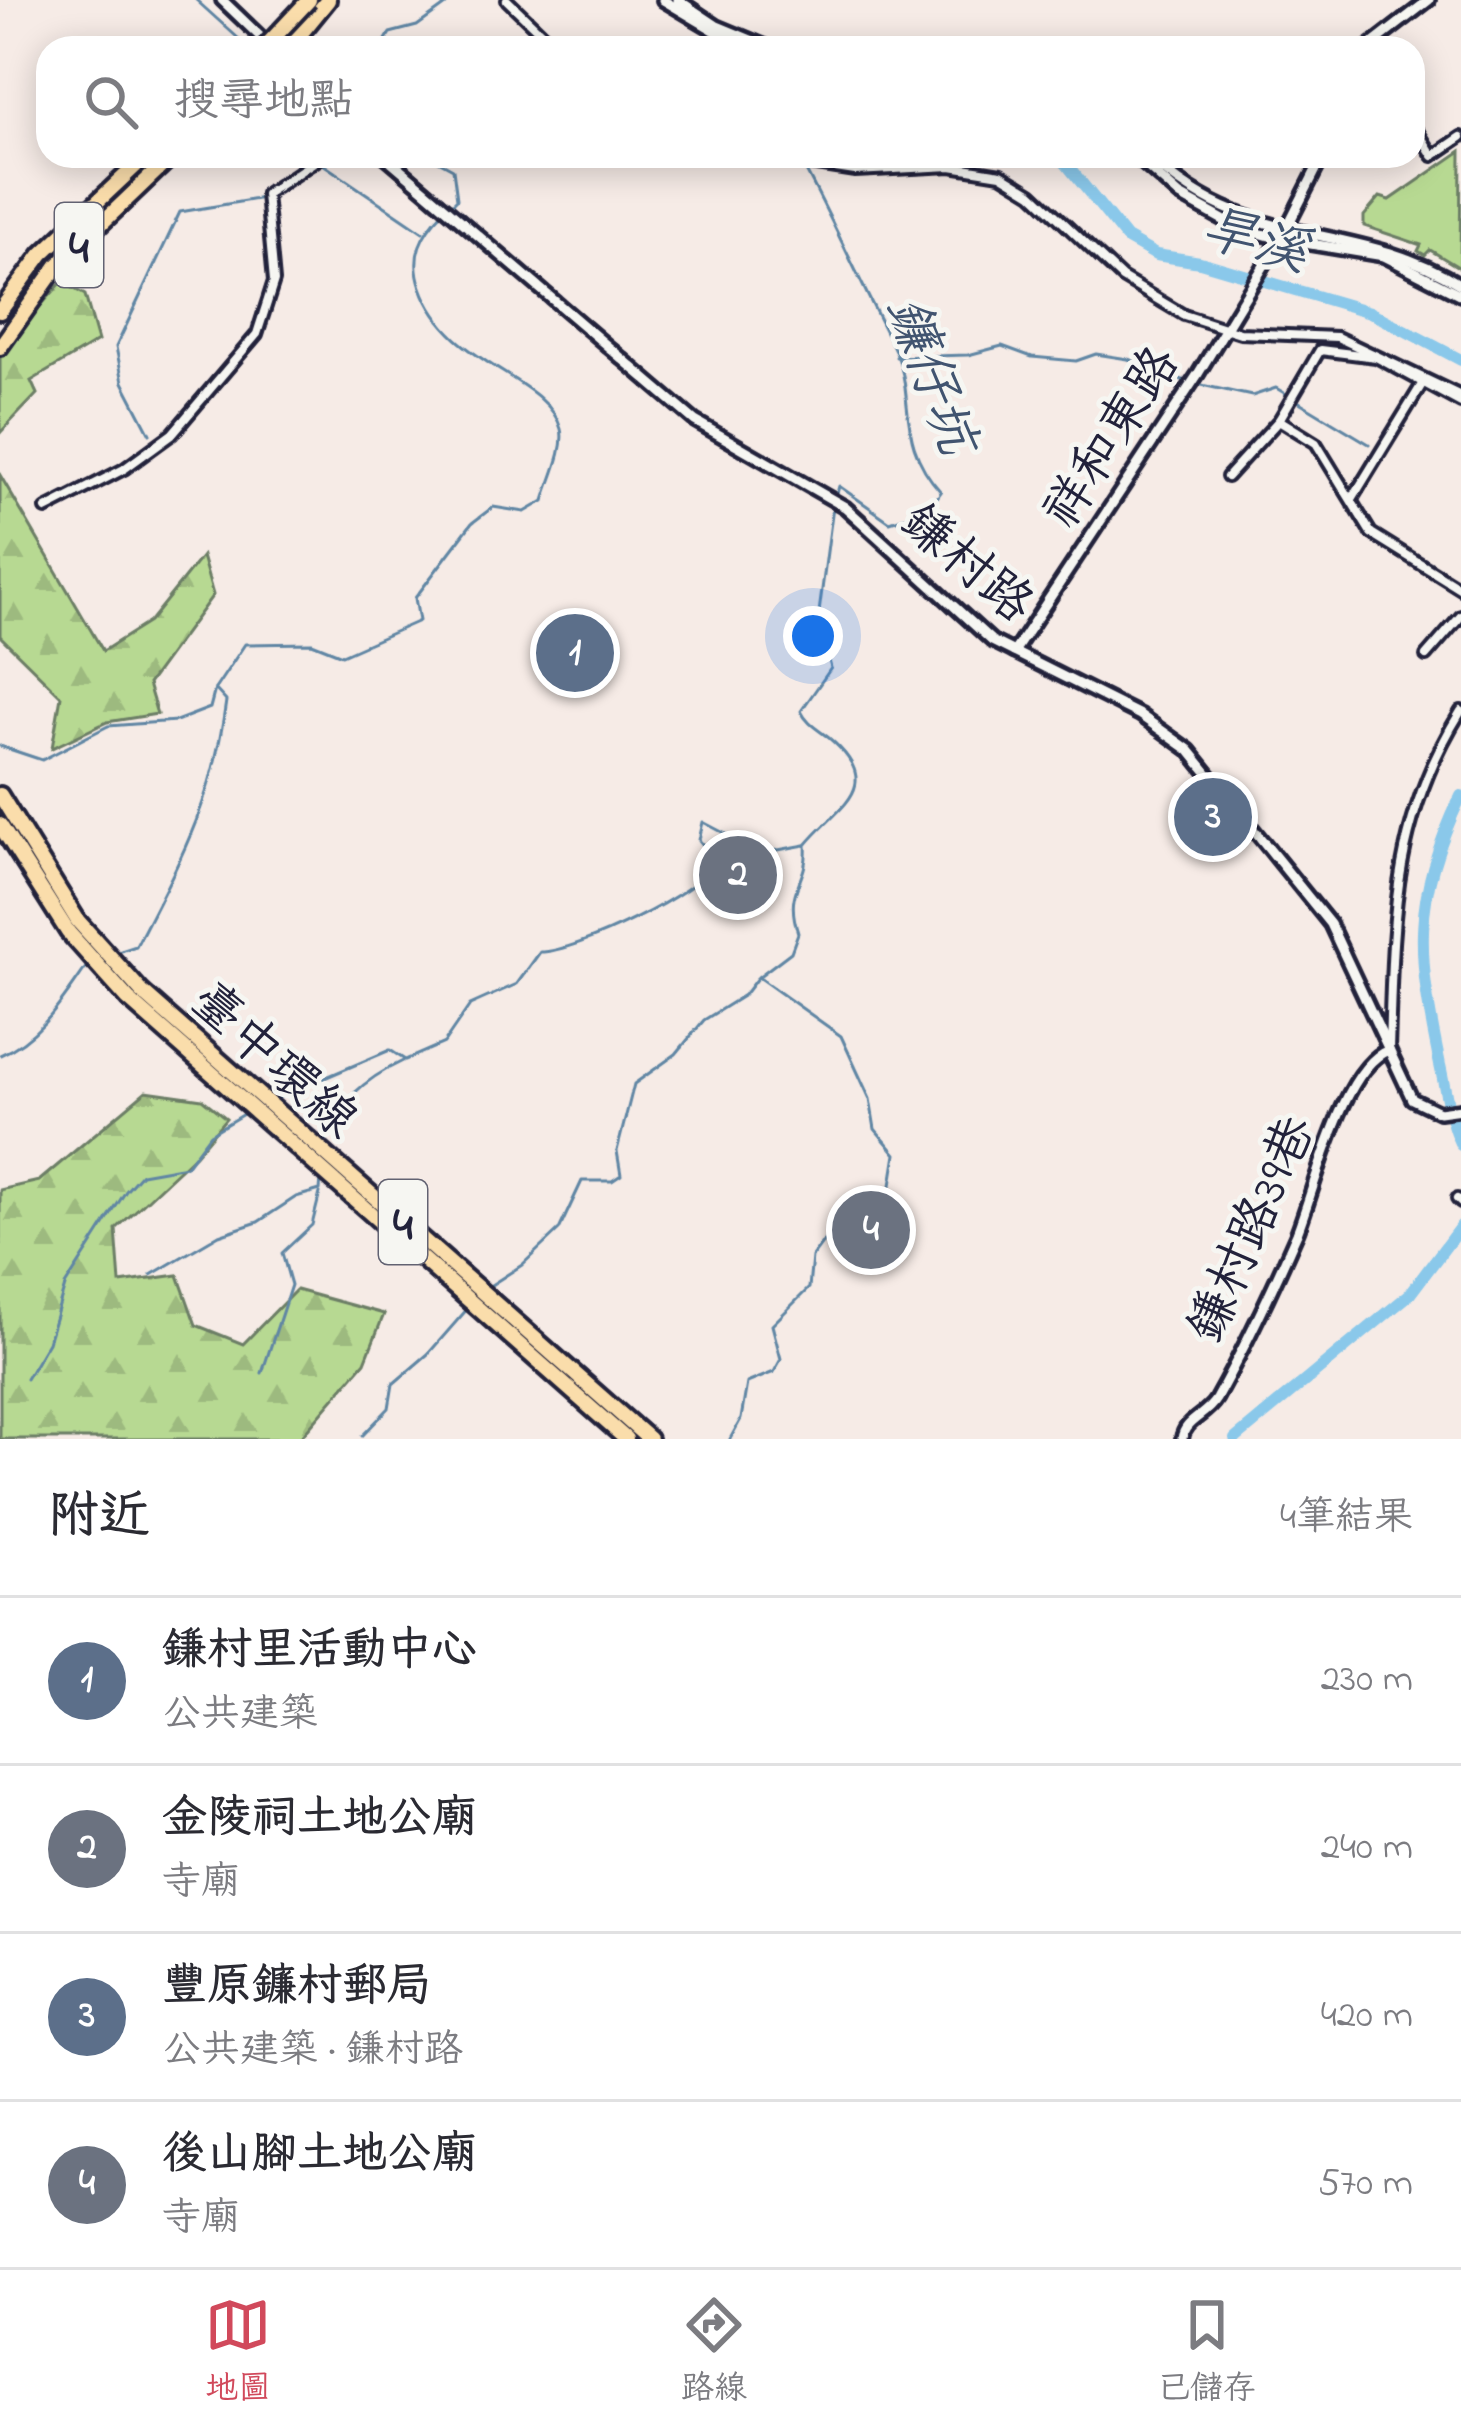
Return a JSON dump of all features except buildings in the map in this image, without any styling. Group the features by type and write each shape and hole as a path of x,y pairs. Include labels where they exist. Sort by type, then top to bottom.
{"highway":[{"path":"278,36 308,0"},
{"path":"299,36 328,0"},
{"name":"4","path":"0,311 42,254 133,168"},
{"name":"4","path":"0,346 58,265 159,168"},
{"name":"臺中環線","path":"0,795 99,958 267,1103 323,1164"},
{"name":"臺中環線","path":"0,825 17,859 99,958 250,1111 323,1164 475,1297 649,1439"},
{"name":"臺中環線","path":"475,1297 626,1439"}],"street":[{"path":"222,0 256,36"},
{"path":"507,0 544,36"},
{"path":"663,0 724,36"},
{"path":"678,0 741,36"},
{"path":"1382,36 1429,0"},
{"path":"1425,143 1433,156 1461,137"},
{"path":"46,508 124,469 172,434 257,334 274,281 266,194 304,168"},
{"name":"鎌村路","path":"399,168 694,421 845,507 968,623 1014,652 1140,715 1189,750 1330,924 1412,1099 1439,1112 1461,1109"},
{"path":"836,168 913,168"},
{"path":"964,168 1001,174 1032,193 1094,255 1146,296 1227,326 1337,337 1420,372 1461,399"},
{"path":"1151,168 1204,211 1280,240 1393,259 1461,295"},
{"path":"1164,168 1217,208 1280,240 1378,245 1461,285"},
{"path":"1280,240 1317,168"},
{"name":"祥和東路","path":"1014,652 1280,240"},
{"path":"1227,477 1279,420 1314,355 1327,348 1376,357 1461,399"},
{"path":"1352,499 1424,381"},
{"path":"1279,420 1316,443 1371,533 1461,589"},
{"path":"1426,656 1461,616"},
{"path":"1390,1051 1390,932 1395,890 1414,811 1461,711"},
{"name":"鎌村路39巷","path":"1182,1439 1186,1425 1215,1401 1286,1257 1321,1176 1328,1136 1361,1073 1373,1056 1390,1051"}],"green space":[{"path":"1461,151 1460,268 1430,250 1425,255 1418,251 1421,245 1364,226 1364,216 1380,197 1390,200"},
{"path":"62,282 85,295 98,341 31,381 37,394 0,433 0,351"},
{"path":"0,475 103,651 149,622 202,556 213,595 148,684 157,714 107,722 52,748 61,696 0,636"},
{"path":"146,1091 202,1099 226,1118 195,1155 116,1229 120,1283 178,1275 196,1325 243,1344 296,1290 384,1314 365,1362 299,1439 0,1439 0,1190 39,1181"}],"waterway":[{"path":"196,0 236,36"},
{"path":"388,36 417,26 453,0"},
{"path":"329,168 423,232"},
{"path":"450,206 457,199 451,168"},
{"name":"鐮仔坑","path":"804,168 892,344 904,381 916,453 941,492 929,509 890,522 839,486 836,497"},
{"name":"旱溪","path":"1070,168 1126,238 1156,255 1200,262 1370,312 1461,360"},
{"path":"150,434 123,382 116,347 180,212 263,198"},
{"path":"0,746 42,760 108,726 176,721 210,708 215,689 245,644 312,643 342,655 419,621 415,598 472,523 493,507 525,512 544,501 561,446 561,429 552,411 452,335 434,314 421,287 420,246 443,212"},
{"path":"896,357 968,355 1002,346 1032,357 1076,361 1096,354 1128,359 1188,382"},
{"path":"1197,384 1252,396 1276,388 1369,444"},
{"name":"鐮仔坑","path":"730,1439 741,1419 747,1383 774,1372 781,1359 772,1325 809,1288 812,1257 837,1223 888,1204 896,1154 875,1129 870,1099 841,1036 758,977 791,952 798,933 793,905 806,845 852,795 856,783 846,755 801,711 831,668 818,620 833,506"},
{"path":"115,953 136,946 204,799 226,701 215,689"},
{"name":"旱溪","path":"1461,796 1433,867 1423,928 1432,1026 1461,1145"},
{"path":"275,1099 390,1050 405,1060 444,1043 470,1005 517,984 540,952 607,932 687,889 717,862 699,840 703,822 762,853 805,845"},
{"path":"0,1055 40,1028 89,963"},
{"path":"488,1287 522,1265 559,1230 582,1181 612,1181 621,1175 617,1151 634,1084 676,1054 704,1020 744,995 757,978"},
{"path":"325,1146 328,1131 353,1094 403,1061"},
{"path":"26,1379 48,1342 65,1286 126,1191 141,1174 186,1166 210,1134 245,1113"},
{"path":"151,1275 219,1235 258,1222 296,1197 320,1190 321,1179"},
{"path":"262,1373 291,1285 282,1253 312,1225 320,1193"},
{"path":"1235,1439 1410,1294 1461,1226"},
{"path":"362,1436 389,1408 393,1384 428,1354 469,1307"}],"place":[{"name":"鎌村里活動中心","path":"575,653"},
{"name":"豐原鐮村郵局","path":"1213,817"},
{"name":"金陵祠土地公廟","path":"738,875"},
{"name":"後山腳土地公廟","path":"871,1230"}]}
